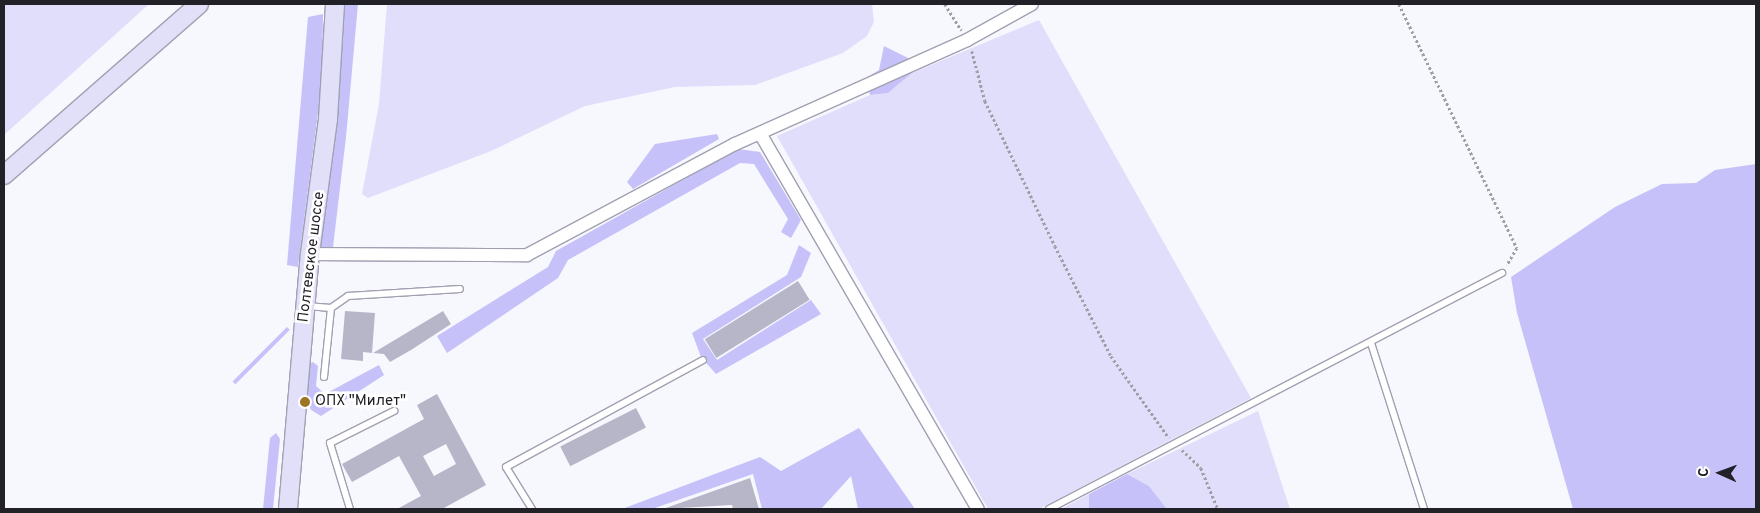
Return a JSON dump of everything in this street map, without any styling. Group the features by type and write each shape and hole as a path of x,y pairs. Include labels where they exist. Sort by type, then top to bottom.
{"street":[{"path":"4,175 199,4"},
{"name":"Полтевское шоссе","path":"288,509 310,254 327,128 334,4"},
{"path":"310,254 527,255 735,144 761,135 967,40 1032,4"},
{"path":"761,135 978,509"}],"lane":[{"path":"1050,509 1371,344 1502,273"},
{"path":"306,306 331,308 348,296 460,289"},
{"path":"324,377 331,308"},
{"path":"1371,344 1424,509"},
{"path":"532,509 506,467 703,360"},
{"path":"350,509 330,443 394,411"}],"path":[{"path":"945,4 967,40 977,62 985,101 1106,348 1174,445 1201,468 1218,509"},
{"path":"1399,4 1517,248 1502,273"}],"shaded area":[{"path":"4,4 149,4 4,135"},
{"path":"343,4 358,4 346,137 333,247 319,248"},
{"path":"387,4 872,4 874,22 867,36 843,53 755,85 675,87 585,106 491,151 368,198 362,194 379,104"},
{"path":"323,14 322,83 298,267 287,265 308,17"},
{"path":"1039,20 1251,398 1039,509 988,509 777,136 870,95 888,93 912,73"},
{"path":"884,46 910,59 912,73 888,93 870,95 866,78 879,70"},
{"path":"717,134 719,139 633,189 627,182 655,144"},
{"path":"738,149 760,152 801,220 791,238 781,232 788,219 754,164 740,163 568,260 558,278 447,353 437,336 548,267 556,251"},
{"path":"1756,164 1756,509 1573,509 1517,313 1511,277 1615,207 1662,184 1696,183 1715,170"},
{"path":"799,245 811,253 801,277 703,339 717,360 811,300 821,314 716,374 701,357 692,333 787,275"},
{"path":"287,327 290,330 235,384 233,381"},
{"path":"313,362 318,366 316,386 325,394 379,365 384,375 321,416 311,410 306,396 308,365"},
{"path":"1258,411 1290,509 1167,509 1149,486 1127,474"},
{"path":"859,428 915,509 858,509 851,476 821,509 762,509 753,474 652,509 622,509 760,457 781,471"},
{"path":"276,433 280,439 273,509 263,509 270,438"},
{"path":"1127,474 1149,486 1167,509 1089,509 1089,494"},
{"path":"1089,494 1089,509 1061,509"}],"building":[{"path":"798,281 810,300 716,358 705,339"},
{"path":"345,311 375,313 372,353 363,352 363,361 341,359"},
{"path":"443,311 451,324 411,350 390,362 384,354 373,353"},
{"path":"437,394 486,485 442,509 397,509 421,496 399,456 352,482 342,464 424,419 417,405","holes":["446,444 456,464 434,476 423,456"]},
{"path":"636,408 646,428 570,466 560,447"},
{"path":"750,478 759,509 733,509 732,505 663,509"}],"place":[{"name":"ОПХ \"Милет\"","path":"305,402"}]}
